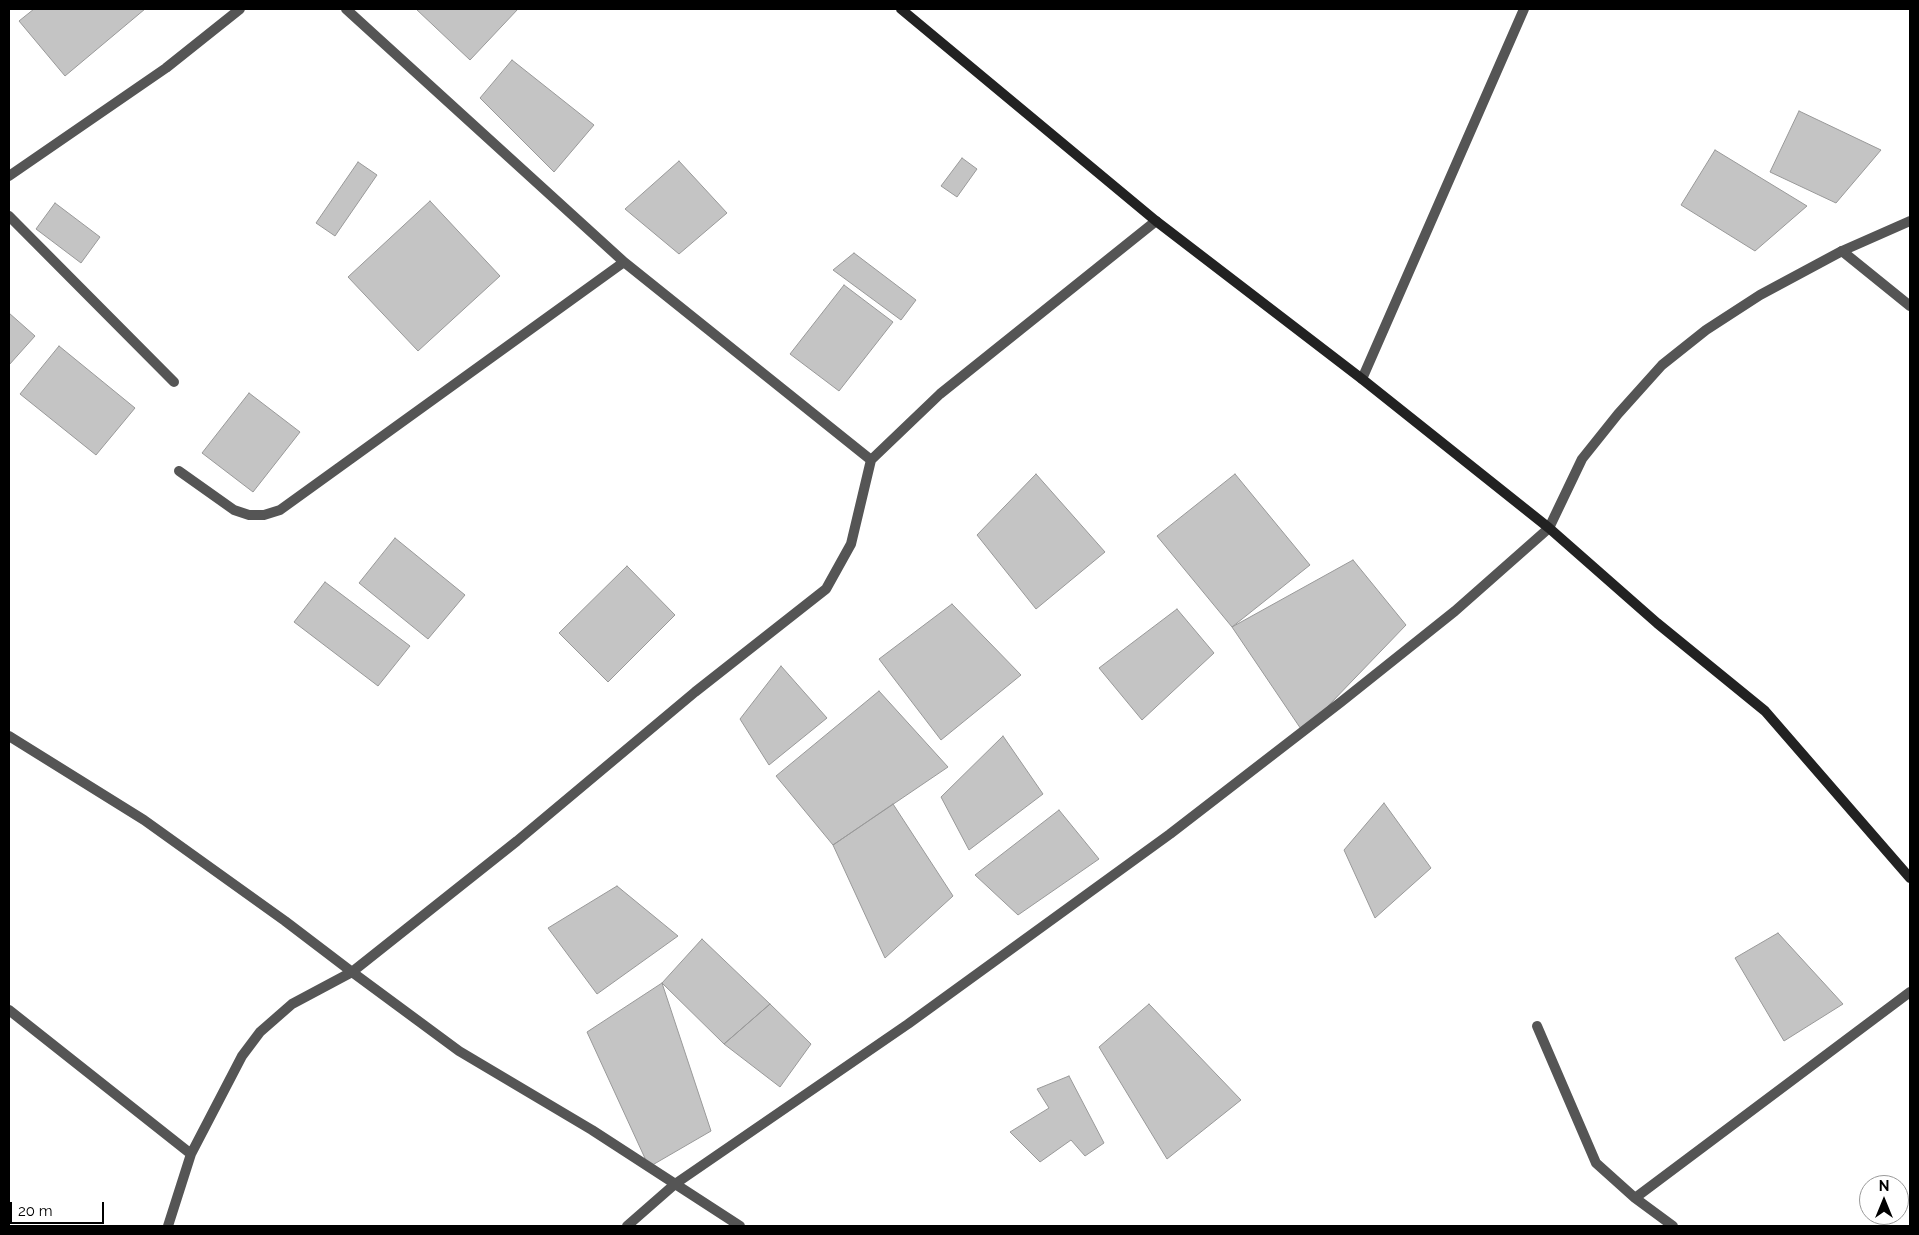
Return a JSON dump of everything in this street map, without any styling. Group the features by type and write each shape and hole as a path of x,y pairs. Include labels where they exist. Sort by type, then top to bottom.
{"street":[{"path":"346,9 624,262 871,460"},
{"path":"901,9 1156,221 1362,379 1549,528 1657,623 1765,711 1910,878"},
{"path":"1362,379 1374,356 1524,9"},
{"path":"9,176 166,68 236,10"},
{"path":"9,216 174,382"},
{"path":"168,1226 191,1154 242,1056 260,1032 292,1004 352,972 517,840 695,692 826,588 851,544 871,460 940,394 1156,221"},
{"path":"627,1226 675,1184 908,1024 1170,834 1455,611 1549,528 1582,459 1618,414 1662,365 1706,330 1760,295 1842,251 1910,222"},
{"path":"1842,251 1910,306"},
{"path":"179,471 234,510 250,515 264,515 280,510 624,262"},
{"path":"9,736 144,820 459,1051 592,1130 740,1226"},
{"path":"1635,1198 1910,992"},
{"path":"9,1010 191,1154"},
{"path":"1537,1026 1596,1163 1635,1198 1673,1226"}],"building":[{"path":"34,9 145,9 65,76 19,21"},
{"path":"416,9 518,9 470,60"},
{"path":"512,60 594,125 554,172 480,98"},
{"path":"1799,111 1881,150 1836,203 1770,172"},
{"path":"1715,150 1807,206 1755,251 1681,205"},
{"path":"962,158 977,169 957,197 941,186"},
{"path":"679,161 727,213 679,254 625,209"},
{"path":"358,162 377,175 335,236 316,223"},
{"path":"430,201 500,276 418,351 348,277"},
{"path":"55,203 100,237 81,263 36,229"},
{"path":"854,253 916,300 901,320 833,270"},
{"path":"844,285 893,322 839,391 790,354"},
{"path":"9,313 35,336 9,365"},
{"path":"59,346 135,408 96,455 20,394"},
{"path":"249,393 300,432 253,492 202,453"},
{"path":"1036,474 1105,552 1036,609 977,535"},
{"path":"1235,474 1310,565 1232,627 1157,536"},
{"path":"395,538 465,595 428,639 359,583"},
{"path":"1353,560 1406,625 1303,732 1232,627"},
{"path":"627,566 675,615 608,682 559,633"},
{"path":"325,582 410,646 378,686 294,622"},
{"path":"952,604 1021,675 941,740 879,659"},
{"path":"1177,609 1214,653 1142,720 1099,668"},
{"path":"781,666 827,718 769,765 740,719"},
{"path":"879,691 948,767 833,845 776,776"},
{"path":"1003,736 1043,794 969,850 941,797"},
{"path":"1384,803 1431,868 1375,918 1344,850"},
{"path":"893,804 953,896 885,958 833,845"},
{"path":"1059,810 1099,859 1018,915 975,875"},
{"path":"617,886 678,936 597,994 548,928"},
{"path":"1778,933 1843,1004 1784,1041 1735,958"},
{"path":"702,939 770,1004 724,1044 662,983"},
{"path":"662,983 711,1131 649,1167 587,1032"},
{"path":"770,1004 811,1044 780,1087 724,1044"},
{"path":"1149,1004 1241,1100 1167,1159 1099,1047"},
{"path":"1069,1076 1104,1143 1085,1156 1071,1140 1040,1162 1010,1132 1049,1108 1037,1089"}]}
